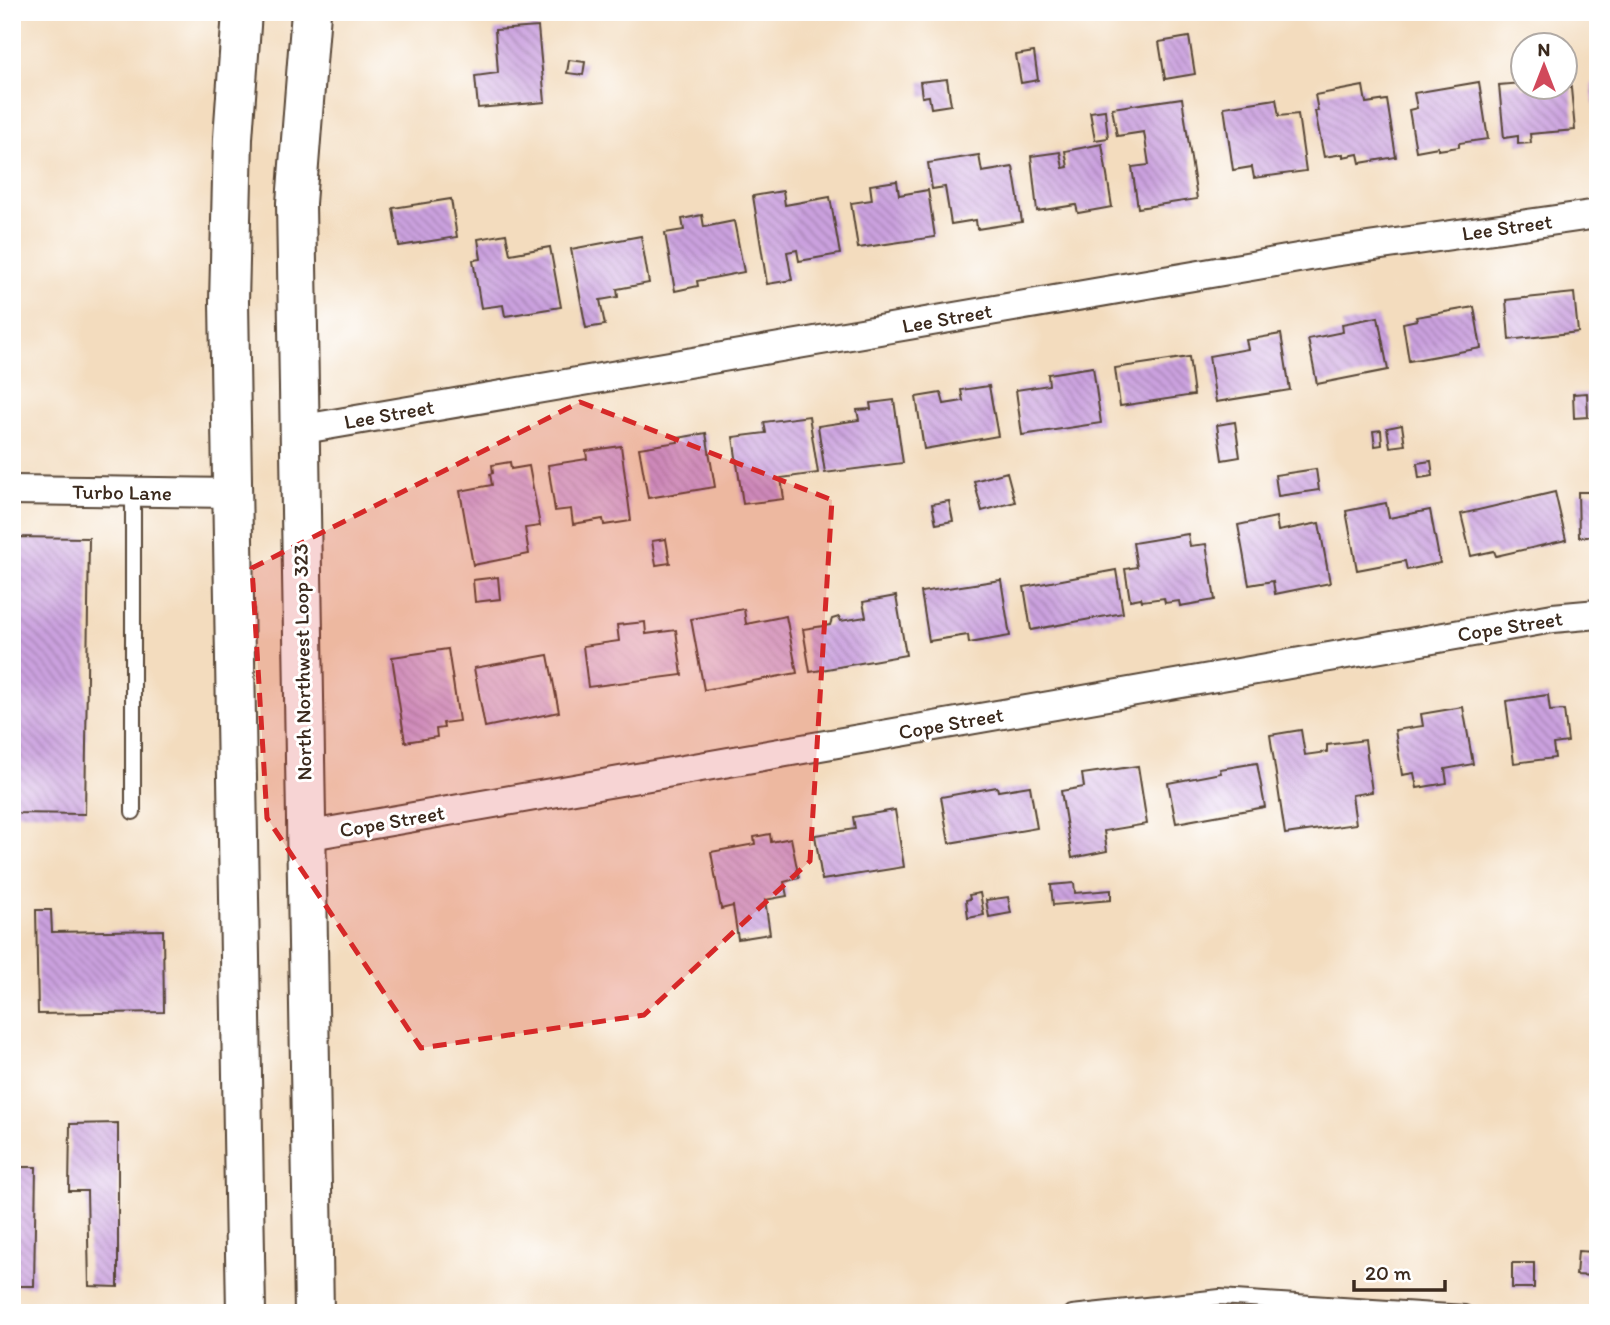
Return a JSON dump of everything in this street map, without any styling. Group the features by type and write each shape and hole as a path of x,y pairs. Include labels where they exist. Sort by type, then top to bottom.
{"highway":[{"path":"242,12 236,70 230,214 246,1313"},
{"name":"North Northwest Loop 323","path":"311,12 296,203 314,1313"}],"street":[{"name":"Lee Street","path":"298,430 1333,251 1598,215"},
{"name":"Turbo Lane","path":"12,490 232,493"},
{"name":"Cope Street","path":"305,836 1539,620 1598,614"}],"lane":[{"path":"133,492 133,812"},
{"path":"1072,1313 1220,1297 1465,1313"}],"highlighted area":[{"path":"580,402 832,500 810,861 644,1015 421,1048 267,818 252,568"}],"building":[{"path":"538,27 545,102 478,108 475,76 498,73 495,30"},
{"path":"1189,37 1195,74 1165,79 1159,42"},
{"path":"1034,52 1038,80 1021,83 1016,55"},
{"path":"569,60 585,62 583,75 567,73"},
{"path":"947,79 951,105 931,108 929,96 922,97 920,82"},
{"path":"1479,82 1488,139 1459,143 1459,147 1416,151 1409,110 1417,108 1414,93"},
{"path":"1591,83 1598,83 1596,125"},
{"path":"1508,84 1508,102 1572,102 1575,130 1530,134 1531,143 1518,144 1518,136 1504,138 1499,85"},
{"path":"1363,86 1366,103 1387,100 1396,157 1360,163 1358,154 1324,157 1315,111 1318,111 1315,95"},
{"path":"1182,98 1197,199 1138,208 1132,167 1149,165 1144,132 1117,136 1112,108"},
{"path":"1276,99 1279,116 1298,114 1306,171 1254,178 1252,167 1233,170 1224,107"},
{"path":"1105,110 1108,138 1095,140 1090,112"},
{"path":"1102,144 1112,207 1078,213 1076,205 1037,211 1031,156 1060,152 1063,168 1068,167 1065,151"},
{"path":"979,155 982,172 1013,167 1022,222 977,229 976,220 951,224 945,187 932,189 928,163"},
{"path":"897,181 899,195 928,190 935,237 858,248 851,203 872,200 870,185"},
{"path":"783,191 785,205 830,197 840,254 799,261 797,250 787,252 792,280 767,284 753,196"},
{"path":"451,199 457,237 399,246 393,208"},
{"path":"702,215 704,227 734,221 744,272 697,281 698,286 675,291 665,233 684,230 682,219"},
{"path":"506,234 510,254 550,247 561,307 505,316 503,305 481,308 473,260 481,259 478,239"},
{"path":"641,236 649,283 617,289 618,297 600,300 605,325 586,328 571,249"},
{"path":"1574,293 1578,332 1509,340 1506,300"},
{"path":"1474,307 1481,348 1409,361 1403,323 1417,320 1416,317"},
{"path":"1378,317 1388,370 1317,384 1308,339 1343,332 1342,324"},
{"path":"1281,334 1290,390 1216,402 1209,356 1248,349 1246,340"},
{"path":"1189,357 1194,395 1120,406 1115,368"},
{"path":"1093,367 1101,423 1022,435 1016,390 1049,385 1048,374"},
{"path":"989,386 998,436 924,449 916,397 941,393 944,404 963,401 961,390"},
{"path":"1587,393 1588,417 1574,418 1573,394"},
{"path":"894,400 903,463 825,473 818,426 859,420 857,410 871,409 870,403"},
{"path":"809,416 818,473 781,478 784,499 743,504 733,437 766,433 764,422"},
{"path":"1235,422 1240,457 1222,460 1217,425"},
{"path":"1402,425 1405,445 1390,447 1387,428"},
{"path":"1381,430 1382,445 1375,446 1373,431"},
{"path":"706,433 715,487 648,498 639,448 678,442 678,438"},
{"path":"621,446 631,521 604,525 603,519 573,524 571,509 555,511 548,465 587,459 586,451"},
{"path":"1431,461 1433,476 1419,478 1417,463"},
{"path":"510,462 511,469 529,466 540,526 525,528 529,554 473,565 460,491 492,485 492,465"},
{"path":"1316,469 1319,490 1278,496 1275,475"},
{"path":"1007,472 1015,502 982,511 974,481"},
{"path":"1555,492 1566,540 1496,556 1494,551 1471,556 1461,514"},
{"path":"1578,492 1598,492 1598,536 1579,537"},
{"path":"949,501 953,521 936,524 932,504"},
{"path":"1386,503 1389,518 1430,510 1440,563 1407,570 1405,561 1357,570 1346,511"},
{"path":"1276,517 1278,531 1319,523 1330,583 1275,594 1273,581 1249,585 1238,525"},
{"path":"1188,534 1190,546 1206,544 1215,600 1180,606 1179,601 1165,603 1164,598 1130,600 1125,569 1137,567 1133,543"},
{"path":"12,537 89,538 85,814 12,813"},
{"path":"666,539 670,563 656,565 652,541"},
{"path":"1116,570 1123,613 1031,630 1024,587"},
{"path":"498,577 500,599 475,602 473,580"},
{"path":"1001,580 1010,636 969,643 968,635 929,641 921,592"},
{"path":"896,596 906,655 810,672 803,629 830,625 832,619 839,617 841,621 866,617 863,602"},
{"path":"744,609 746,624 786,616 797,673 704,690 691,619"},
{"path":"645,622 646,634 676,630 682,675 588,687 583,646 619,641 617,625"},
{"path":"448,649 459,721 443,723 444,728 436,729 437,737 405,742 392,657"},
{"path":"548,655 559,712 485,727 474,668"},
{"path":"1548,695 1550,711 1564,710 1568,742 1553,744 1555,758 1514,763 1506,701"},
{"path":"1463,707 1473,764 1445,769 1447,783 1417,788 1414,773 1402,775 1395,730 1423,726 1421,714"},
{"path":"1301,730 1305,755 1327,752 1327,745 1365,740 1372,792 1352,795 1356,824 1285,834 1270,735"},
{"path":"1257,763 1265,807 1176,823 1168,783 1221,773 1220,769"},
{"path":"1138,766 1147,824 1104,831 1107,851 1072,858 1061,791 1084,787 1082,774"},
{"path":"1030,786 1037,828 949,843 941,797 997,787 998,791"},
{"path":"895,810 904,867 822,880 815,835 855,829 853,817"},
{"path":"770,834 771,842 791,838 799,878 784,882 787,896 765,900 770,934 738,939 733,906 721,909 711,852 755,844 754,837"},
{"path":"1074,883 1075,893 1111,890 1111,900 1053,905 1051,885"},
{"path":"980,893 984,915 968,918 966,900 970,899 969,895"},
{"path":"1008,897 1011,913 989,917 986,900"},
{"path":"36,910 51,910 52,932 163,930 164,1012 38,1014"},
{"path":"118,1123 118,1287 89,1286 87,1191 69,1191 70,1124"},
{"path":"12,1167 36,1167 34,1286 12,1286"},
{"path":"1593,1213 1598,1213 1598,1236 1592,1235"},
{"path":"1596,1243 1598,1305 1593,1305 1595,1276 1576,1275 1578,1251 1595,1252"},
{"path":"1512,1263 1534,1263 1534,1288 1512,1288"}]}
